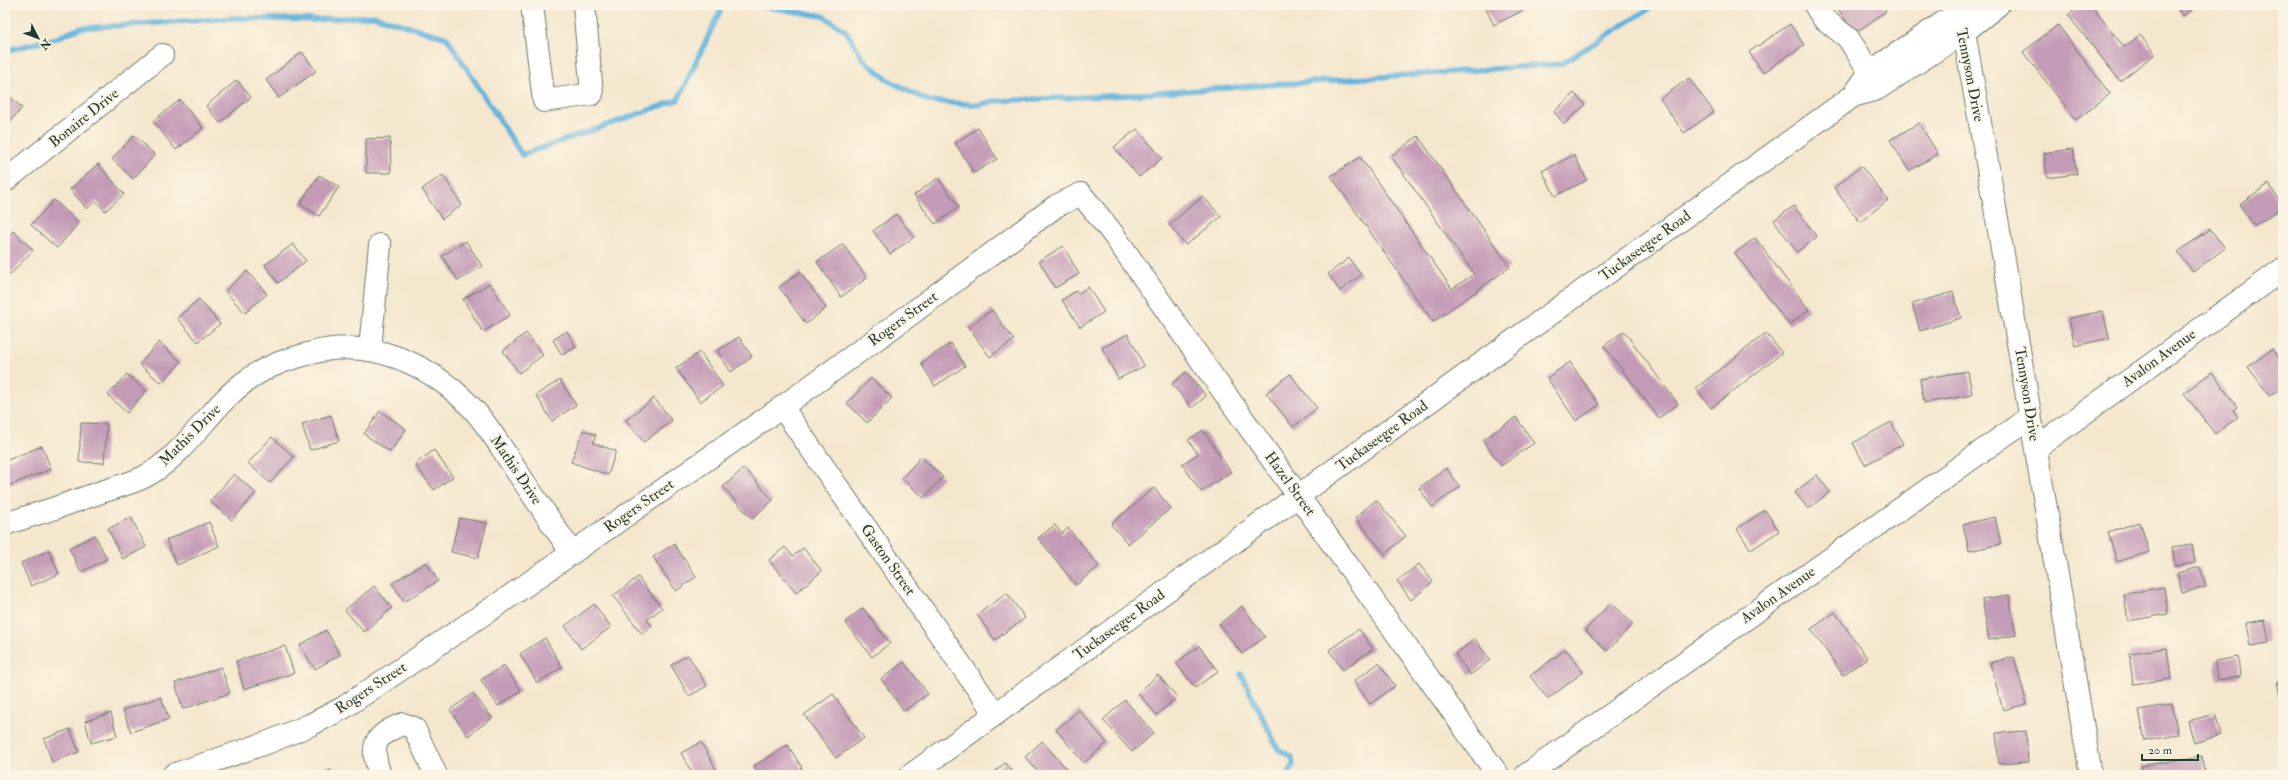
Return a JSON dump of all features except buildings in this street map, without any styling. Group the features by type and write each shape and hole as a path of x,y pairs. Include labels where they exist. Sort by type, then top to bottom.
{"street":[{"path":"532,5 544,101 592,94 584,5"},
{"path":"1815,5 1823,18 1848,38 1870,72"},
{"name":"Tuckaseegee Road","path":"911,775 1853,96 1870,72 1961,14 1998,5"},
{"name":"Tuckaseegee Road","path":"1853,96 1877,89 1961,14"},
{"name":"Tennyson Drive","path":"1961,14 2091,775"},
{"name":"Bonaire Drive","path":"5,181 162,55"},
{"name":"Hazel Street","path":"1081,194 1113,234 1498,775"},
{"name":"Rogers Street","path":"172,775 269,742 310,725 343,708 572,553 782,407 904,319 1056,206 1081,194"},
{"path":"370,349 380,245"},
{"name":"Avalon Avenue","path":"2036,448 2283,269"},
{"name":"Mathis Drive","path":"5,524 53,510 144,477 165,463 179,450 233,391 264,369 282,361 325,349 354,348 370,349 396,356 435,376 472,408 572,553"},
{"name":"Gaston Street","path":"782,407 995,714"},
{"name":"Avalon Avenue","path":"1526,775 2030,417"},
{"path":"380,775 374,756 378,739 387,729 402,724 414,728 436,775"}],"waterway":[{"path":"5,51 57,38 80,28 235,18 314,20 374,16 447,38 522,155 678,100 723,5"},
{"path":"753,5 823,16 846,31 864,60 888,80 928,101 978,105 994,101 1129,95 1561,64 1655,5"},
{"path":"1241,674 1278,749 1292,757 1293,765 1288,775"}]}
